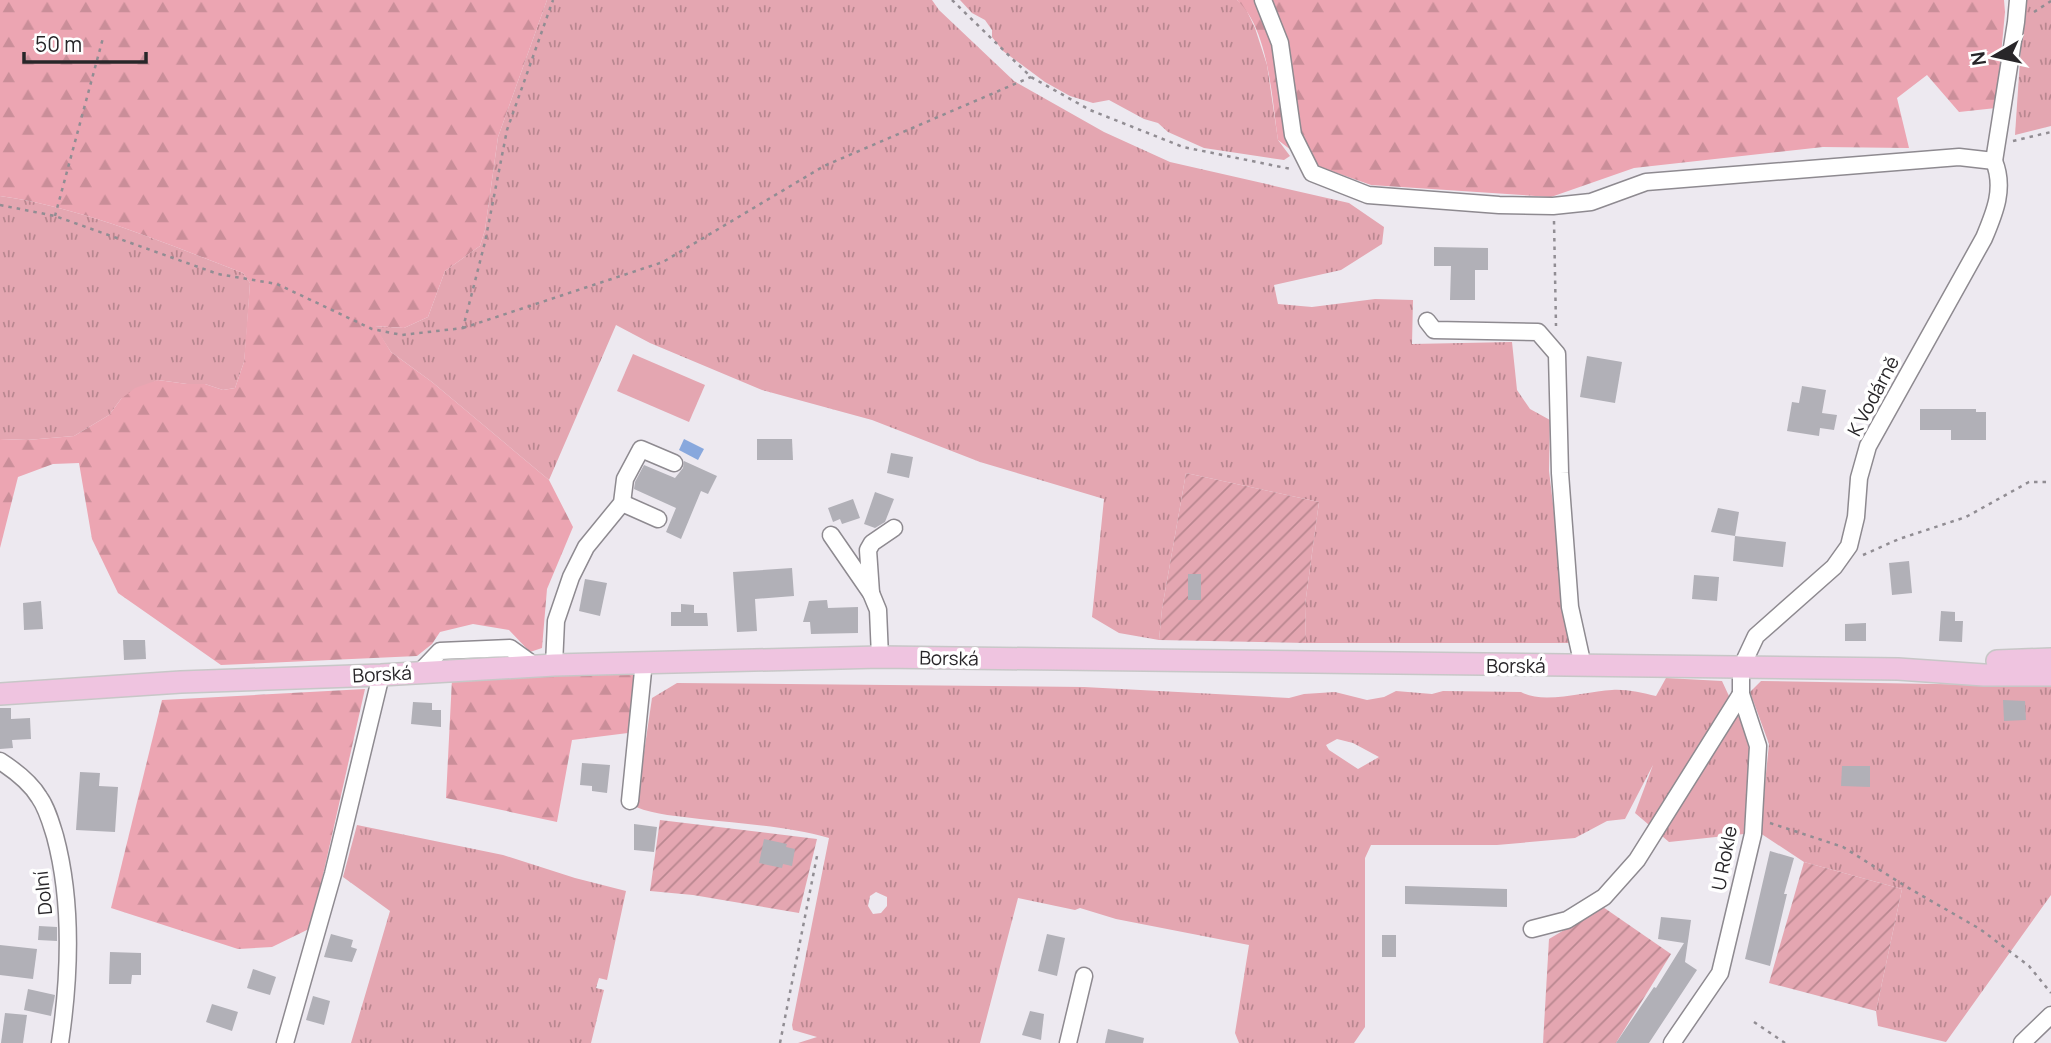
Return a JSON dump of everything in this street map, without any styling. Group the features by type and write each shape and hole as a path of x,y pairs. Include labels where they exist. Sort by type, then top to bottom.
{"main road":[{"name":"Borská","path":"0,694 181,682 381,675 544,665 880,657 1898,669 1961,674 2051,675"},
{"name":"Borská","path":"1898,669 2051,659"}],"street":[{"path":"1263,0 1280,43 1293,135 1312,173 1368,195 1499,205 1553,206 1591,202 1646,182 1959,157 1994,161"},
{"name":"K Vodárně","path":"1741,668 1756,636 1834,567 1849,546 1856,517 1859,478 1984,237 1998,202 1999,173 1994,161 2017,22 2018,0"},
{"path":"1427,321 1434,330 1538,332 1557,354 1560,473 1570,607 1583,666"},
{"path":"544,665 571,578 586,547 622,503 625,479 642,449 674,463"},
{"path":"622,503 658,519"},
{"path":"871,593 868,550 872,543 894,528"},
{"path":"831,535 871,593 878,610 880,657"},
{"path":"630,801 644,661"},
{"name":"U Rokle","path":"1672,1043 1720,973 1753,834 1758,746 1741,694 1741,668"},
{"path":"285,1043 333,874 381,675"},
{"path":"1532,929 1567,920 1604,897 1637,860 1741,694"},
{"name":"Dolní","path":"0,761 28,783 40,798 61,859 65,883 68,961 60,1043"},
{"path":"1068,1043 1084,976"},
{"path":"2022,1043 2051,1015"}],"path":[{"path":"463,328 485,242 507,130 554,0"},
{"path":"952,0 1031,77 1090,110 1183,147 1312,173"},
{"path":"54,216 103,37"},
{"path":"0,205 54,216 218,274 277,284 372,329 402,335 463,328 663,262 824,166 1031,77"},
{"path":"1994,161 2012,141 2051,132"},
{"path":"1553,206 1557,354"},
{"path":"1834,567 1899,539 1966,517 2029,482 2051,482"},
{"path":"1752,818 1843,847 1980,929 2029,966 2051,993"},
{"path":"780,1043 817,856"},
{"path":"1754,1022 1785,1043"}],"green space":[{"path":"0,0 547,0 498,137 485,230 480,246 445,271 428,317 404,328 375,326 391,352 432,382 549,480 573,527 547,589 542,648 530,652 509,630 473,624 440,632 432,644 417,656 221,665 118,593 92,539 79,463 53,464 18,477 0,548 0,439 74,436 109,415 121,399 135,388 158,380 205,384 223,390 235,388 244,362 250,283 243,273 123,228 62,209 0,196"},
{"path":"547,0 932,0 939,10 1014,81 1104,132 1170,162 1349,203 1384,227 1382,244 1341,270 1274,285 1278,304 1312,307 1375,299 1413,300 1412,344 1512,342 1517,390 1530,409 1550,420 1549,471 1570,643 1306,643 1305,605 1319,502 1186,473 1159,640 1119,633 1092,617 1104,499 980,462 872,420 762,390 650,343 616,325 549,480 432,382 391,352 374,326 404,328 428,317 445,271 480,246 485,230 498,137"},
{"path":"960,0 1237,0 1245,7 1255,28 1267,65 1278,140 1290,156 1284,160 1204,148 1109,100 1093,103 1070,96 1045,82 1003,51 992,37 992,30 985,20 972,13"},
{"path":"1237,0 2004,0 2005,12 1996,108 1959,112 1927,75 1897,98 1909,148 1823,147 1634,168 1551,197 1371,185 1320,167 1296,154 1278,140 1271,86 1262,46 1248,13"},
{"path":"2024,0 2051,0 2051,126 2015,135"},
{"path":"0,196 93,218 243,273 250,283 246,341 244,362 235,388 223,390 205,384 158,380 121,399 109,415 74,436 0,439"},
{"path":"633,354 705,385 689,422 617,391"},
{"path":"1186,473 1319,502 1305,605 1306,643 1159,640"},
{"path":"636,670 628,733 572,740 557,822 446,798 452,679"},
{"path":"1666,678 1722,681 1742,724 1750,752 1744,834 1669,842 1635,813 1653,765 1625,819 1607,821 1575,838 1497,845 1371,845 1365,858 1365,1027 1354,1043 1239,1043 1235,1033 1249,945 1116,919 1080,908 1075,910 1018,898 980,1043 798,1043 817,1037 793,1030 792,1025 829,838 782,828 667,815 636,807 652,698 677,683 1084,687 1289,698 1335,692 1367,700 1384,697 1396,691 1432,694 1443,691 1521,692 1530,696 1553,697 1618,690 1656,696","holes":["1337,739 1353,743 1379,757 1358,769 1329,750 1326,745","876,892 887,897 887,906 881,913 873,914 868,906 870,896"]},
{"path":"1761,681 2051,686 2051,895 1946,1042 1878,1026 1876,1011 1902,889 1804,862 1760,833 1769,744 1750,692"},
{"path":"365,689 311,928 272,947 238,949 111,908 162,700"},
{"path":"660,820 817,839 799,913 693,895 650,891"},
{"path":"357,825 503,855 626,891 607,980 599,978 596,988 604,990 591,1043 351,1043 390,911 343,877"},
{"path":"1804,862 1902,889 1876,1011 1769,983"},
{"path":"1603,907 1671,954 1616,1043 1543,1043 1549,939"}],"water":[{"path":"684,439 704,449 698,460 679,450"}],"building":[{"path":"1434,247 1488,248 1488,270 1475,270 1475,300 1450,300 1451,266 1434,266"},
{"path":"1587,356 1622,362 1615,403 1580,397"},
{"path":"1802,386 1826,390 1822,413 1837,415 1834,430 1820,428 1819,436 1787,431 1792,402 1799,403"},
{"path":"1920,409 1976,409 1976,412 1986,412 1986,440 1951,440 1951,430 1920,430"},
{"path":"757,439 792,439 793,460 757,460"},
{"path":"891,453 913,457 909,478 887,473"},
{"path":"684,461 717,476 708,494 701,491 681,539 666,532 676,508 634,489 644,465 675,478 683,468"},
{"path":"875,492 894,499 885,522 875,528 864,524"},
{"path":"853,499 860,518 842,524 840,519 833,522 828,508"},
{"path":"1718,508 1739,512 1735,536 1711,532"},
{"path":"1735,536 1786,542 1783,567 1733,561"},
{"path":"1909,561 1912,593 1892,595 1889,563"},
{"path":"792,568 794,596 755,599 757,631 737,632 733,572"},
{"path":"1188,574 1201,574 1201,600 1188,600"},
{"path":"1694,575 1719,577 1717,601 1692,599"},
{"path":"585,579 607,583 600,616 579,611"},
{"path":"827,600 828,608 858,607 858,633 811,634 810,622 803,622 809,601"},
{"path":"41,601 43,629 24,630 23,603"},
{"path":"681,604 694,605 694,613 707,613 708,626 671,626 671,612 681,612"},
{"path":"1941,611 1955,612 1955,621 1963,621 1962,642 1939,641"},
{"path":"1866,623 1866,641 1845,641 1845,624"},
{"path":"123,640 145,640 146,659 124,660"},
{"path":"2003,700 2025,701 2026,720 2004,721"},
{"path":"413,702 432,703 432,710 441,710 441,727 411,724"},
{"path":"0,708 11,708 11,719 30,718 31,739 12,740 13,748 0,749"},
{"path":"582,763 610,765 607,793 592,791 592,786 580,785"},
{"path":"1842,766 1870,766 1870,787 1841,786"},
{"path":"80,772 100,773 99,786 118,787 115,832 76,830"},
{"path":"634,824 657,827 654,852 634,850"},
{"path":"764,839 787,844 786,847 795,849 792,866 783,864 782,868 759,863"},
{"path":"1770,851 1794,858 1770,966 1745,959"},
{"path":"1405,886 1507,889 1507,907 1405,904"},
{"path":"1661,917 1691,920 1685,962 1697,970 1649,1043 1616,1043 1654,987 1656,988 1684,943 1658,939"},
{"path":"39,926 57,927 57,941 38,940"},
{"path":"331,934 353,940 351,947 357,949 352,962 324,957"},
{"path":"1047,934 1065,938 1057,976 1038,971"},
{"path":"1382,935 1396,935 1396,957 1382,957"},
{"path":"0,945 37,949 33,979 0,975"},
{"path":"110,952 141,953 141,975 132,975 131,984 109,984"},
{"path":"253,969 276,977 270,995 247,988"},
{"path":"28,989 55,995 51,1016 24,1010"},
{"path":"313,996 330,1001 324,1025 306,1020"},
{"path":"212,1004 238,1012 232,1031 206,1022"},
{"path":"1030,1011 1044,1014 1041,1040 1022,1035"},
{"path":"5,1013 27,1015 23,1043 1,1043"},
{"path":"1108,1029 1144,1038 1143,1043 1105,1043"}]}
